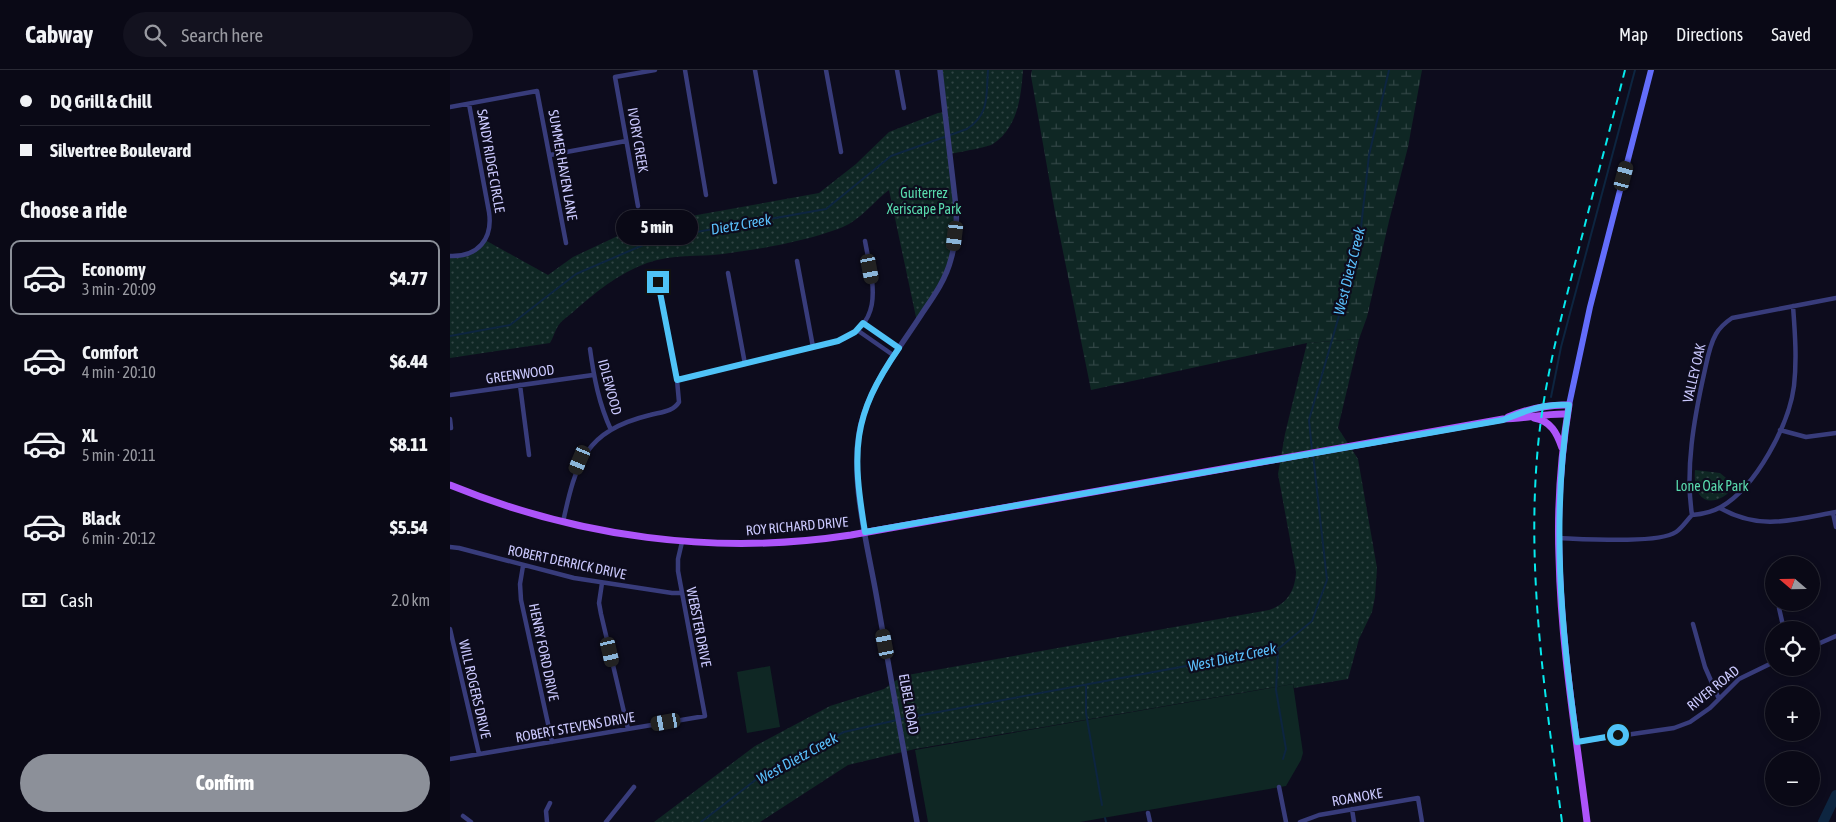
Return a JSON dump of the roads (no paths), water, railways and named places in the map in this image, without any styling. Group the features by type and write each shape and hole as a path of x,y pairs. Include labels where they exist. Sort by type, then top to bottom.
{"main road":[{"path":"1587,822 1566,657 1560,593 1559,538 1563,453 1567,414 1590,307 1651,70"},
{"name":"ROY RICHARD DRIVE","path":"1503,420 1528,409 1569,405"},
{"name":"ROY RICHARD DRIVE","path":"450,485 518,510 618,534 682,542 734,544 792,542 865,532 1503,420 1567,414"},
{"path":"1531,418 1548,424 1559,439 1563,453"}],"street":[{"name":"IVORY CREEK","path":"638,206 615,77 655,70"},
{"path":"685,70 706,195"},
{"path":"756,70 775,182"},
{"path":"826,70 841,152"},
{"path":"897,70 904,108"},
{"name":"ELBEL ROAD","path":"917,822 865,532 857,477 858,442 866,408 876,384 936,294 951,259 957,222 951,151 940,70"},
{"name":"SUMMER HAVEN LANE","path":"469,104 538,91 566,243"},
{"path":"450,107 469,104"},
{"name":"SANDY RIDGE CIRCLE","path":"450,256 462,256 478,248 484,243 490,228 489,212 469,104"},
{"path":"550,156 626,141"},
{"path":"677,380 846,338 857,330 870,312 874,294 865,241"},
{"path":"797,261 813,347"},
{"path":"728,273 745,364"},
{"path":"562,522 570,487 580,460 594,442 611,430 631,420 673,410 680,402 658,282"},
{"name":"VALLEY OAK","path":"1692,515 1690,489 1692,443 1700,392 1715,335 1732,318 1836,298"},
{"path":"1559,538 1657,539 1677,532 1692,515 1706,514 1728,503 1762,465 1789,409 1794,388 1796,364 1793,306"},
{"path":"862,325 899,348"},
{"path":"857,330 894,356"},
{"name":"IDLEWOOD","path":"590,349 593,375 600,405 611,430"},
{"name":"GREENWOOD","path":"450,395 593,375"},
{"path":"520,385 529,455"},
{"path":"450,419 451,428"},
{"path":"1780,430 1799,437 1836,433"},
{"path":"1720,508 1742,518 1766,523 1835,513 1836,527"},
{"name":"WEBSTER DRIVE","path":"682,542 678,559 678,572 704,716"},
{"name":"ROBERT DERRICK DRIVE","path":"450,548 459,548 524,566 602,583 681,593"},
{"name":"HENRY FORD DRIVE","path":"524,566 520,584 521,600 552,742"},
{"path":"602,583 600,608 628,729"},
{"path":"1693,624 1705,667 1719,698"},
{"name":"WILL ROGERS DRIVE","path":"450,630 479,754"},
{"path":"1820,643 1836,636"},
{"name":"RIVER ROAD","path":"1577,742 1674,728 1700,716 1739,679 1765,666"},
{"name":"ROBERT STEVENS DRIVE","path":"450,759 704,716"},
{"path":"1279,787 1286,822"},
{"path":"606,822 634,788"},
{"name":"ROANOKE","path":"1300,822 1319,815 1418,798 1422,822"},
{"path":"546,822 546,811 550,803"},
{"path":"1352,809 1354,822"},
{"path":"1148,813 1150,822"},
{"path":"463,816 471,822"}],"waterway":[{"name":"Dietz Creek","path":"450,336 510,325 576,274 657,239 826,209 891,156 967,129 974,123 980,117 987,96 988,70"},
{"name":"West Dietz Creek","path":"1312,450 1309,420 1359,246 1369,155 1389,70"},
{"path":"1551,397 1561,347 1635,70"},
{"name":"West Dietz Creek","path":"701,822 766,772 844,732 906,718 1278,649 1312,621 1327,580 1313,455"},
{"path":"1278,650 1276,690 1286,749 1283,759"},
{"path":"1086,685 1086,713 1102,805"},
{"path":"1823,822 1836,795"},
{"path":"1105,818 1106,822"}],"railway":[{"path":"1562,822 1549,726 1536,582 1534,533 1539,436 1546,389 1567,295 1625,70"}],"park label":[{"name":"Guiterrez Xeriscape Park","path":"924,202"},
{"name":"Lone Oak Park","path":"1712,486"}]}
